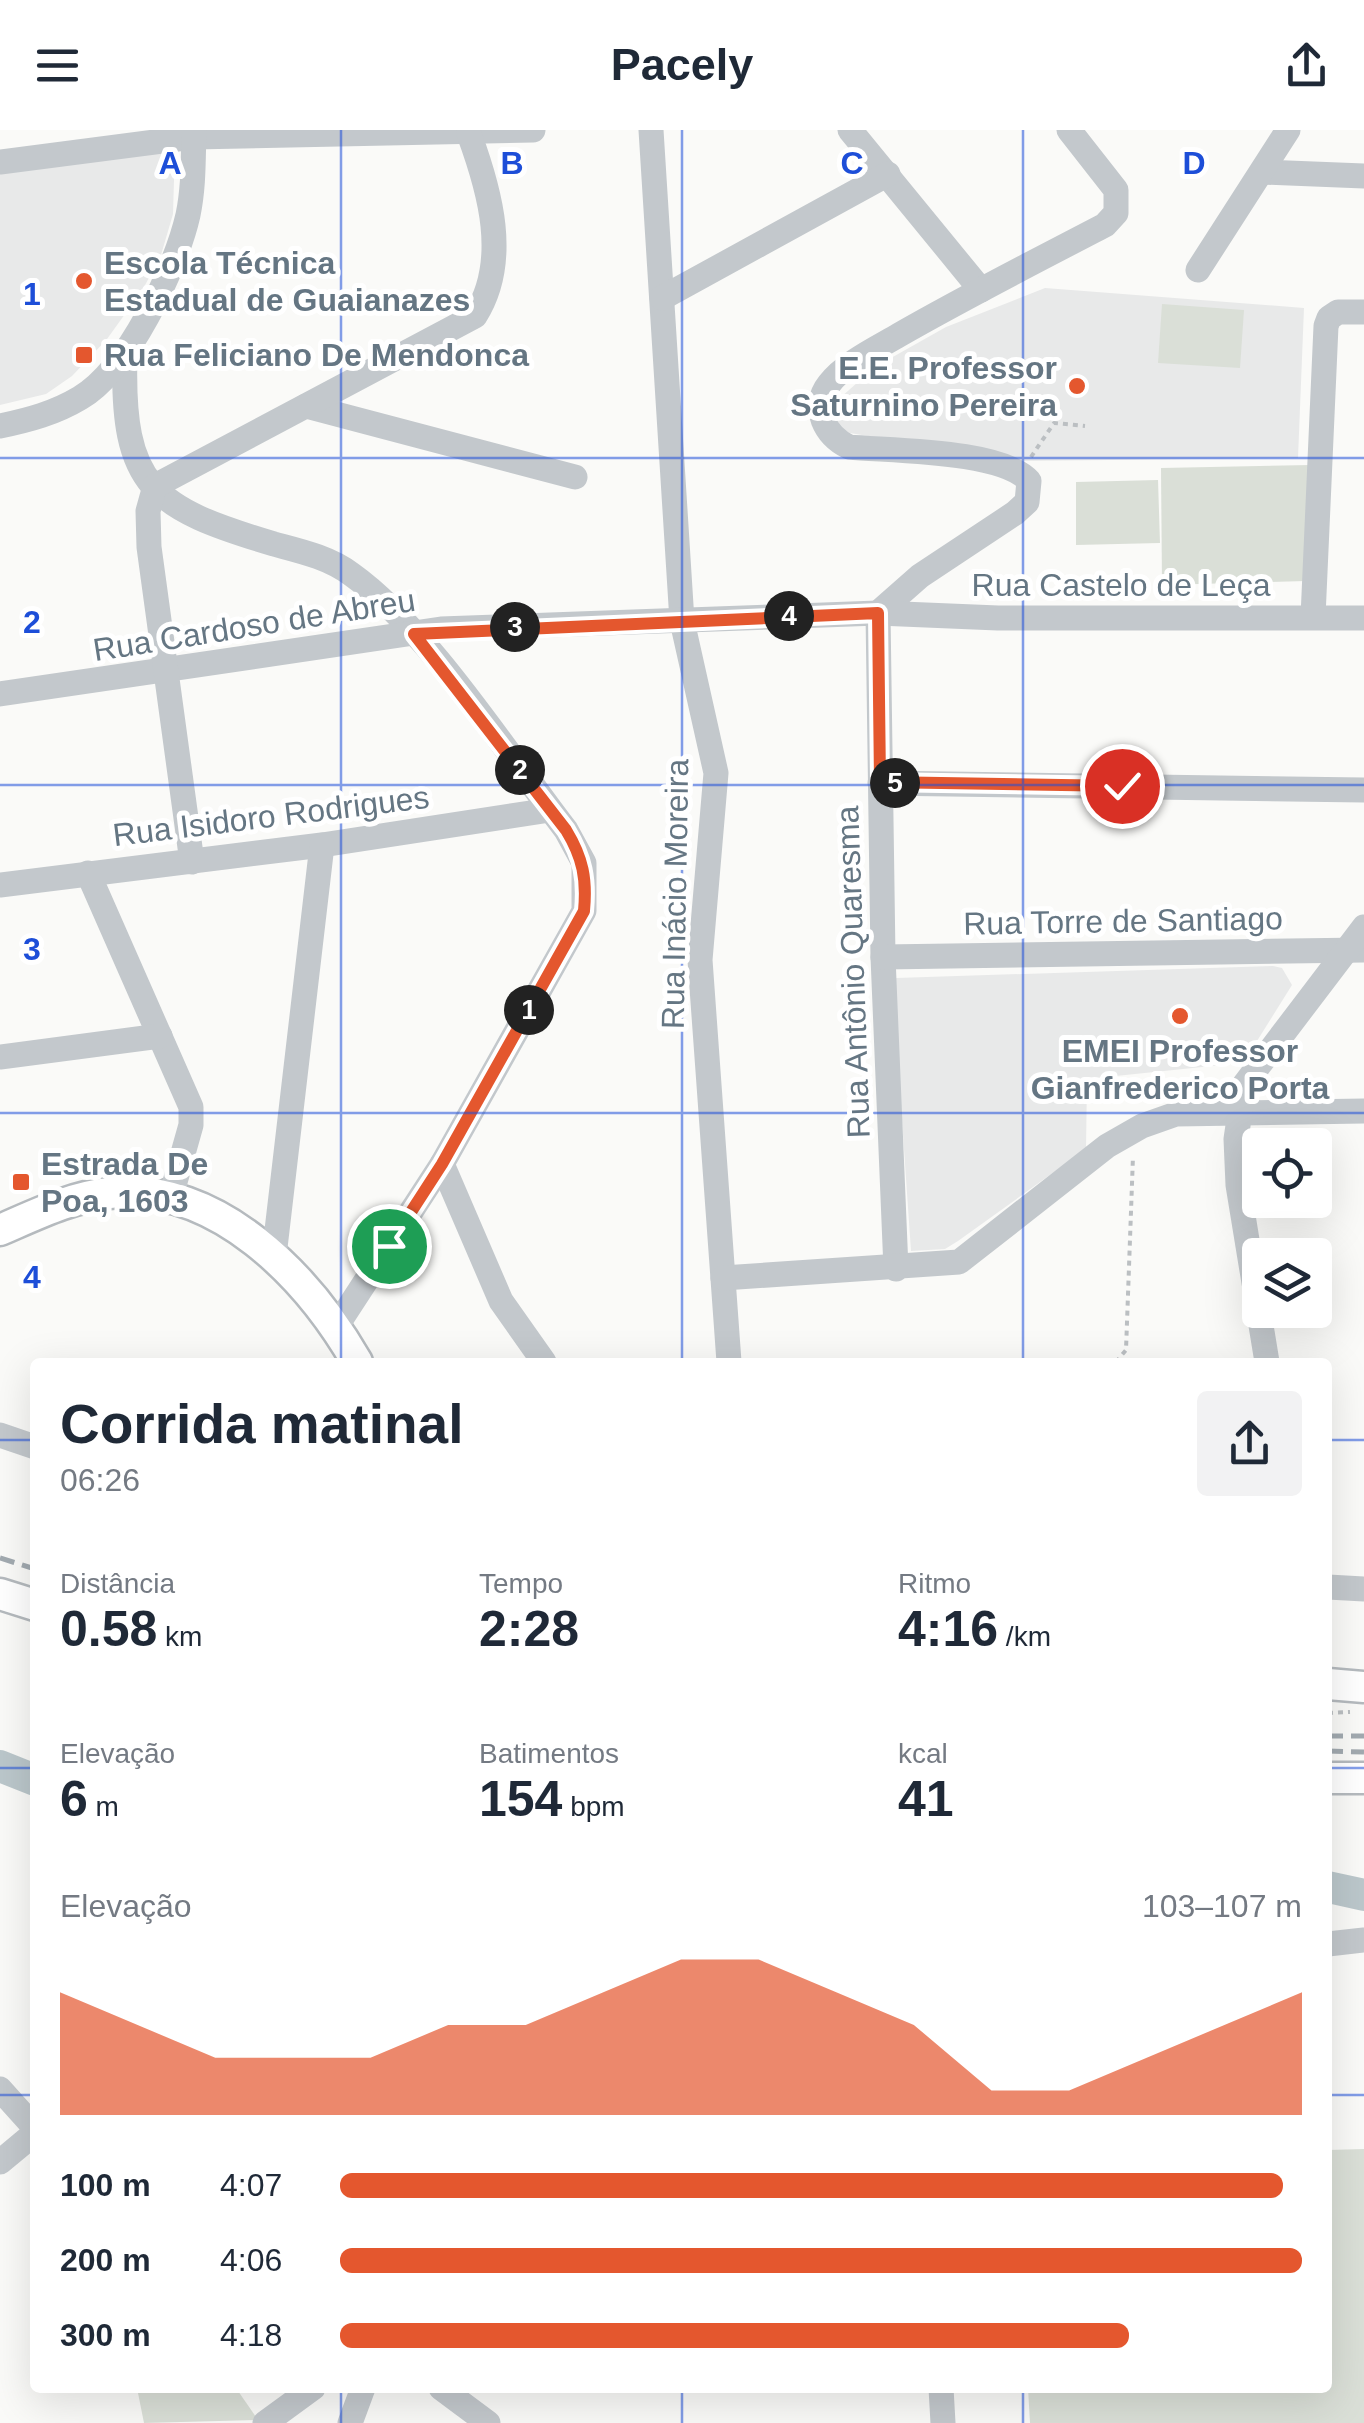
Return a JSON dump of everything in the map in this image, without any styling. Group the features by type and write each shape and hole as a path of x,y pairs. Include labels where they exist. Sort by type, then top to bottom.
{"main road":[{"path":"0,1230 64,1203 108,1193 171,1196 222,1220 274,1256 336,1327 355,1358"},
{"path":"1,1597 30,1604"},
{"path":"1332,1684 1364,1687"},
{"path":"1332,1778 1364,1778"}],"street":[{"path":"0,162 193,134 469,134 533,130"},
{"name":"Rua Inácio Moreira","path":"650,130 682,620 716,773 700,960 729,1358"},
{"path":"850,130 981,290"},
{"path":"878,613 920,576 1027,502 1029,481 1019,473 975,458 850,447 835,440 822,420 821,403 828,384 868,354 1106,226 1116,213 1116,190 1069,130"},
{"path":"1198,270 1288,130"},
{"path":"0,426 44,416 84,396 124,355 162,283 187,218 193,134"},
{"path":"192,862 150,547 148,512 155,486 475,316 489,294 494,269 485,177 469,134"},
{"path":"1262,172 1364,176"},
{"path":"662,298 888,174"},
{"path":"1313,617 1326,326 1328,318 1351,312"},
{"path":"124,355 126,424 134,458 176,510 208,524 320,557 352,574 414,634 550,810 584,863 584,911 442,1164 336,1327"},
{"path":"306,406 575,476"},
{"name":"Rua Cardoso de Abreu","path":"0,694 414,634 878,613"},
{"name":"Rua Castelo de Leça","path":"878,613 998,618 1364,618"},
{"name":"Rua Antônio Quaresma","path":"878,613 883,958 896,1269"},
{"path":"880,782 1364,790"},
{"name":"Rua Isidoro Rodrigues","path":"0,884 322,845 550,810"},
{"path":"274,1256 322,845"},
{"path":"88,872 190,1106 191,1125 171,1196"},
{"path":"1265,1358 1238,1185 1239,1111 1244,1085 1355,950 1364,928"},
{"name":"Rua Torre de Santiago","path":"883,958 1355,950"},
{"path":"0,1057 160,1036"},
{"path":"724,1278 959,1262 1087,1161 1134,1131 1176,1114 1364,1110"},
{"path":"442,1164 501,1302 541,1358"},
{"path":"0,1436 30,1445"},
{"path":"1332,1587 1364,1589"},
{"path":"1332,1944 1364,1940"},
{"path":"0,2090 30,2124"},
{"path":"0,2162 30,2135"},
{"path":"265,2423 306,2393"},
{"path":"350,2423 361,2393"},
{"path":"448,2393 488,2423"},
{"path":"942,2393 943,2423"}],"path":[{"path":"1019,473 1054,424 1085,426"},
{"path":"1119,1358 1126,1350 1134,1131"}],"shaded area":[{"name":"Escola Técnica Estadual de Guaianazes","path":"175,146 173,214 161,255 143,289 107,339 72,376 46,394 0,405 0,167"},
{"name":"E.E. Professor Saturnino Pereira","path":"1045,288 1304,308 1298,458 1018,461 838,431 832,405 875,367 946,327"},
{"path":"1162,304 1244,310 1240,368 1158,363"},
{"path":"1310,465 1306,581 1162,585 1161,468"},
{"path":"1158,480 1160,543 1076,545 1076,482"},
{"path":"1282,968 1292,985 1252,1049 1231,1064 1087,1079 1086,1149 945,1249 911,1251 893,989 896,978"},
{"path":"1364,2149 1364,2423 1030,2423 1028,2393 1332,2393 1332,2150"},
{"path":"138,2393 239,2393 258,2420 144,2423"}],"waterway":[{"path":"0,1766 30,1778"},
{"path":"1332,1888 1364,1895"}],"railway":[{"path":"0,1558 30,1567"},
{"path":"1332,1736 1364,1736"},
{"path":"1332,1751 1364,1752"}],"place":[{"name":"Escola Técnica Estadual de Guaianazes","path":"84,281"},
{"name":"Rua Feliciano De Mendonca","path":"84,355"},
{"name":"E.E. Professor Saturnino Pereira","path":"1077,386"},
{"name":"EMEI Professor Gianfrederico Porta","path":"1180,1016"},
{"name":"Estrada De Poa, 1603","path":"21,1182"}],"route":[{"path":"389,1246 442,1164 584,911 586,887 584,863 566,830 414,634 878,613 880,782 1122,786"}]}
